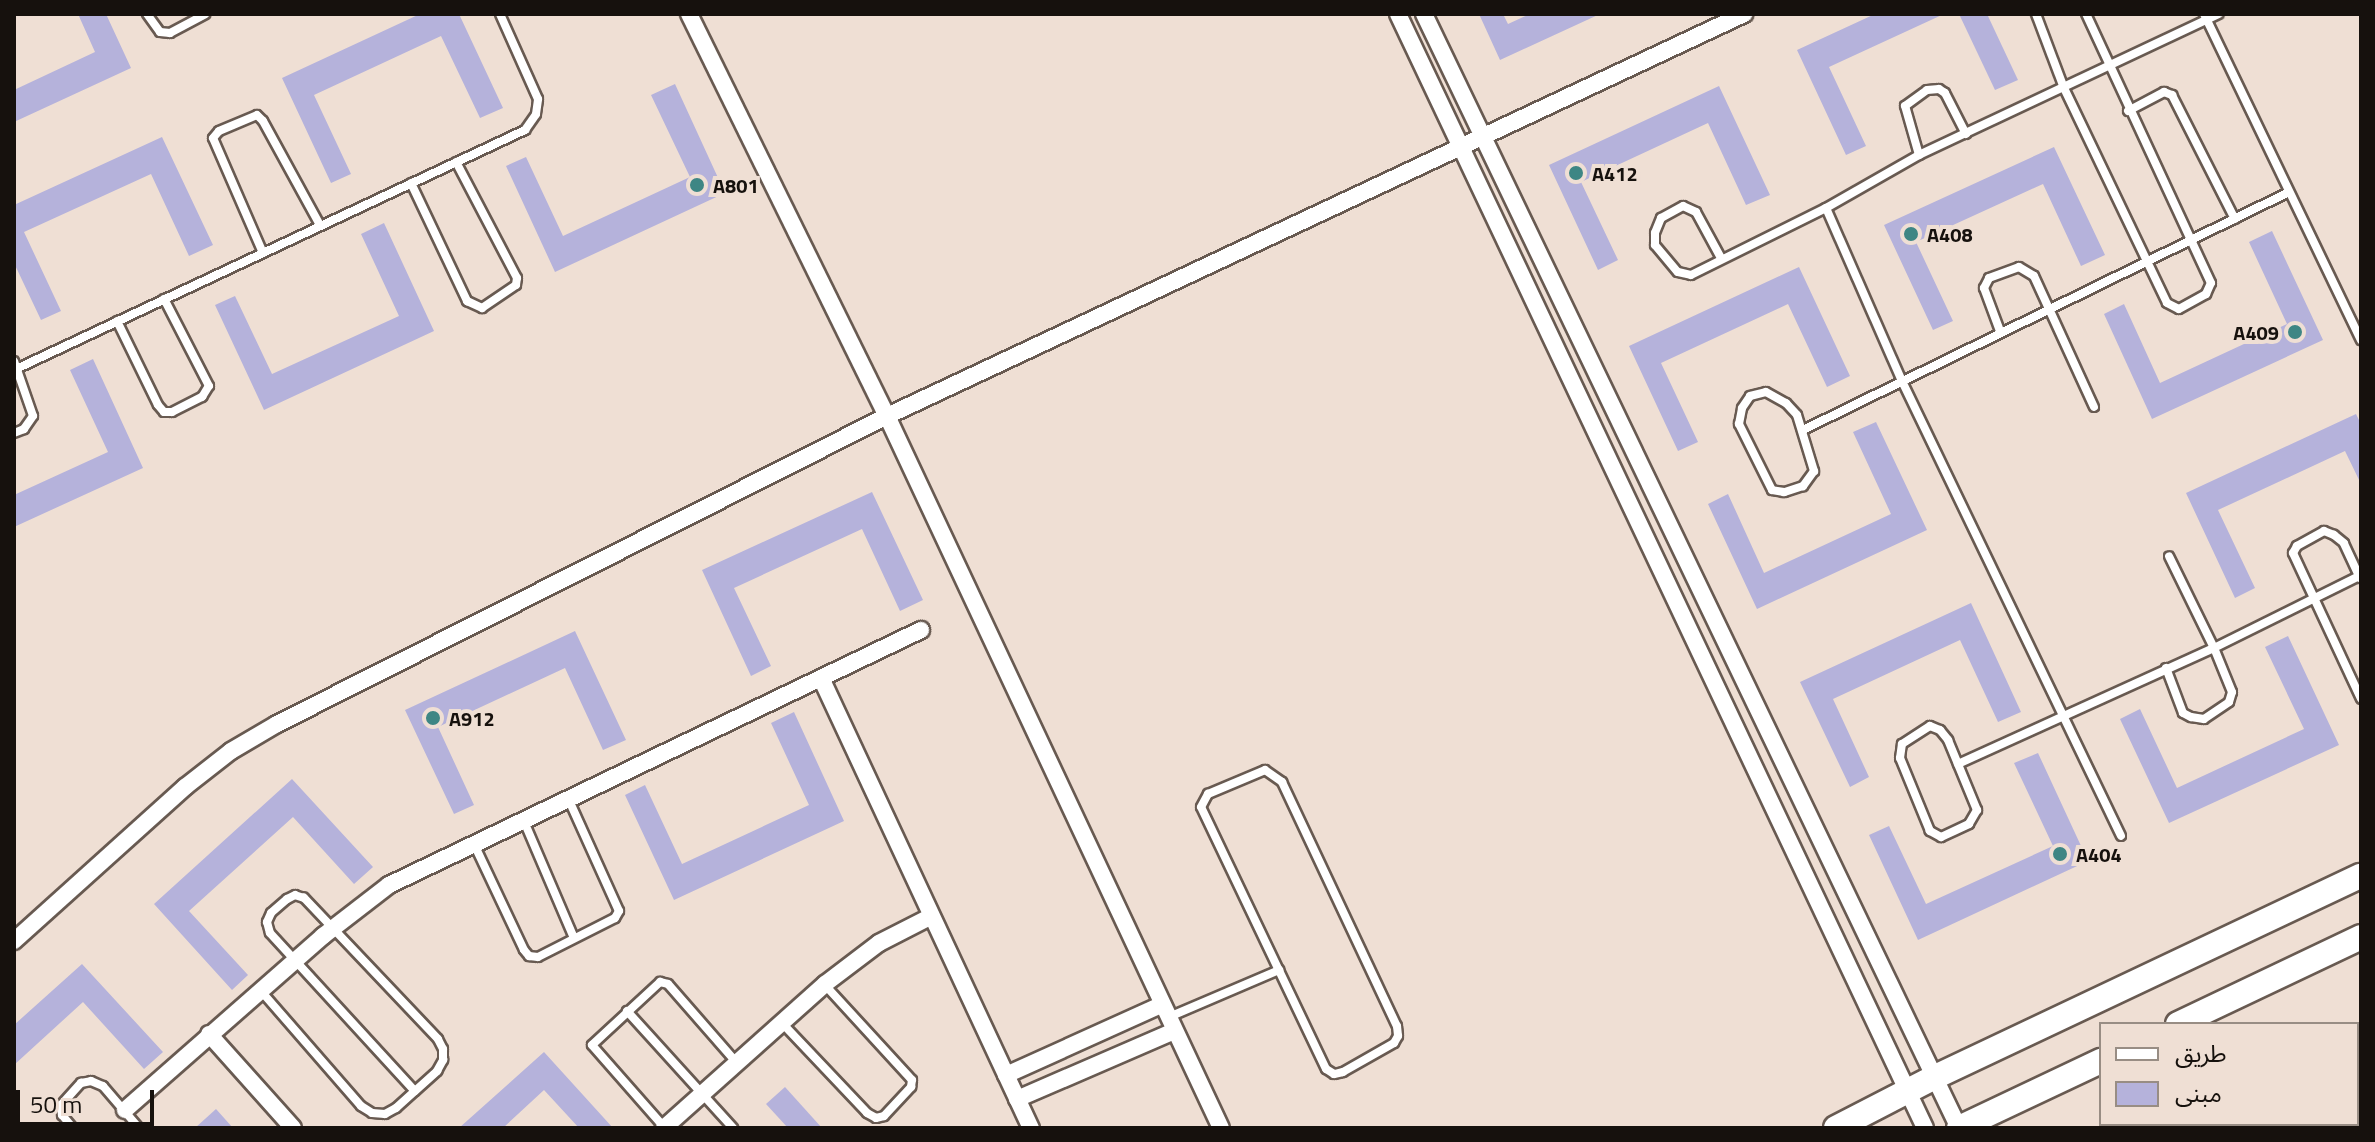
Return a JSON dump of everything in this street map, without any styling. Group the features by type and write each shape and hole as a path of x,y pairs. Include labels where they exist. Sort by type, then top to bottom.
{"street":[{"path":"689,14 887,416 1221,1128"},
{"path":"1398,14 1925,1128"},
{"path":"1424,14 1959,1128 2099,1062"},
{"path":"14,941 185,787 242,745 887,416 1744,14"},
{"path":"125,1110 335,926 389,885 473,842 921,630"},
{"path":"821,678 1031,1128"},
{"path":"1836,1128 1935,1077 2361,876"},
{"path":"665,1128 825,984 879,943 932,916"},
{"path":"2182,1022 2361,937"},
{"path":"1006,1075 1167,1018"},
{"path":"1017,1099 1167,1018"},
{"path":"209,1034 293,1128"}],"lane":[{"path":"147,14 160,32 170,33 205,14"},
{"path":"14,433 24,429 33,416 15,366 525,130 536,114 538,99 500,14"},
{"path":"2036,14 2064,88 2167,303 2179,309 2206,294 2211,283 2193,240 2128,111 2086,14"},
{"path":"1721,258 1696,212 1683,206 1661,218 1655,233 1655,245 1678,272 1691,275 1826,208 1919,155 2064,88 2205,17 2219,14"},
{"path":"2205,17 2287,193 2361,340"},
{"path":"1919,155 1905,106 1927,90 1939,89 1945,93 1966,134"},
{"path":"2128,111 2164,92 2172,95 2235,219"},
{"path":"263,253 213,138 219,131 257,115 320,225"},
{"path":"411,183 467,301 482,308 516,285 517,278 456,162"},
{"path":"1803,430 1901,379 2287,193"},
{"path":"1826,208 1901,379 2121,836"},
{"path":"2000,331 1984,288 1989,278 2019,267 2034,276 2094,407"},
{"path":"117,321 158,405 164,412 172,412 202,397 209,386 164,299"},
{"path":"1766,392 1786,403 1803,430 1814,471 1803,486 1784,492 1772,490 1739,424 1742,408 1750,396 1766,392"},
{"path":"1958,764 2214,648 2315,597 2360,577 2344,543 2324,531 2306,540 2293,553 2315,597 2361,699"},
{"path":"2166,668 2183,713 2204,719 2229,702 2232,692 2214,648 2169,556"},
{"path":"1930,726 1940,730 1948,740 1958,764 1977,810 1969,824 1941,837 1930,831 1900,758 1902,744 1930,726"},
{"path":"1265,770 1282,782 1397,1026 1398,1036 1368,1057 1334,1074 1326,1069 1279,970 1201,807 1208,794 1265,770"},
{"path":"473,842 529,956 538,957 615,918 619,911 567,798"},
{"path":"523,819 574,938"},
{"path":"261,990 361,1106 372,1113 385,1114 415,1091 437,1071 443,1049 438,1039 335,926 304,898 295,895 287,899 267,922 270,933 415,1091"},
{"path":"1167,1018 1279,970"},
{"path":"665,1128 592,1045 627,1011 660,982 668,984 737,1063"},
{"path":"782,1023 867,1113 876,1118 884,1116 911,1087 912,1080 825,984"},
{"path":"627,1011 733,1128"},
{"path":"73,1128 62,1115 61,1105 81,1083 91,1081 103,1086 139,1128"}],"building":[{"path":"78,14 106,14 131,68 14,122 14,90 95,52"},
{"path":"420,14 459,14 503,108 480,118 441,36 314,95 351,174 331,183 282,78"},
{"path":"1479,14 1503,14 1508,24 1530,14 1600,14 1500,60"},
{"path":"1875,14 1944,14 1829,67 1866,146 1846,155 1797,50"},
{"path":"1959,14 1987,14 2018,80 1995,90"},
{"name":"A801","path":"675,84 725,193 555,272 506,166 526,157 563,236 690,177 651,95"},
{"name":"A412","path":"1719,86 1770,195 1746,205 1708,123 1581,182 1618,260 1598,270 1549,165"},
{"path":"162,137 213,245 189,256 151,174 24,232 61,311 41,320 14,263 14,205"},
{"name":"A408","path":"2054,147 2105,255 2081,266 2043,184 1916,242 1953,321 1933,330 1884,225"},
{"path":"384,223 434,331 264,410 215,305 235,296 272,374 399,316 361,234"},
{"name":"A409","path":"2272,231 2323,340 2152,419 2104,314 2124,304 2160,383 2287,324 2249,242"},
{"path":"1799,267 1850,376 1827,387 1788,304 1661,363 1698,442 1678,451 1629,346"},
{"path":"93,359 143,468 14,527 14,495 108,452 70,370"},
{"path":"2356,414 2361,424 2361,484 2345,451 2218,510 2255,588 2235,598 2186,493"},
{"path":"1876,422 1927,530 1757,609 1708,504 1728,494 1764,573 1891,514 1853,432"},
{"path":"872,492 923,600 900,611 862,529 734,588 771,666 751,676 702,570"},
{"path":"1971,603 2021,712 1998,722 1960,640 1833,699 1869,777 1850,787 1800,682"},
{"name":"A912","path":"575,631 626,740 603,750 565,668 438,727 474,805 454,814 405,710"},
{"path":"2288,636 2339,745 2169,823 2120,719 2140,709 2177,788 2304,729 2265,647"},
{"path":"794,712 844,821 674,900 625,795 645,785 682,864 809,805 771,723"},
{"name":"A404","path":"2038,753 2088,861 1918,940 1869,835 1889,826 1926,904 2053,846 2014,763"},
{"path":"292,779 373,867 354,884 293,817 189,911 248,975 232,990 154,904"},
{"path":"82,964 163,1052 144,1069 83,1002 14,1065 14,1025"},
{"path":"544,1052 613,1128 579,1128 544,1090 503,1128 459,1128"},
{"path":"785,1087 822,1128 788,1128 766,1104"},
{"path":"216,1109 233,1128 195,1128"}],"place":[{"name":"A412","path":"1576,173"},
{"name":"A801","path":"697,185"},
{"name":"A408","path":"1911,234"},
{"name":"A409","path":"2295,332"},
{"name":"A912","path":"433,718"},
{"name":"A404","path":"2060,854"}]}
